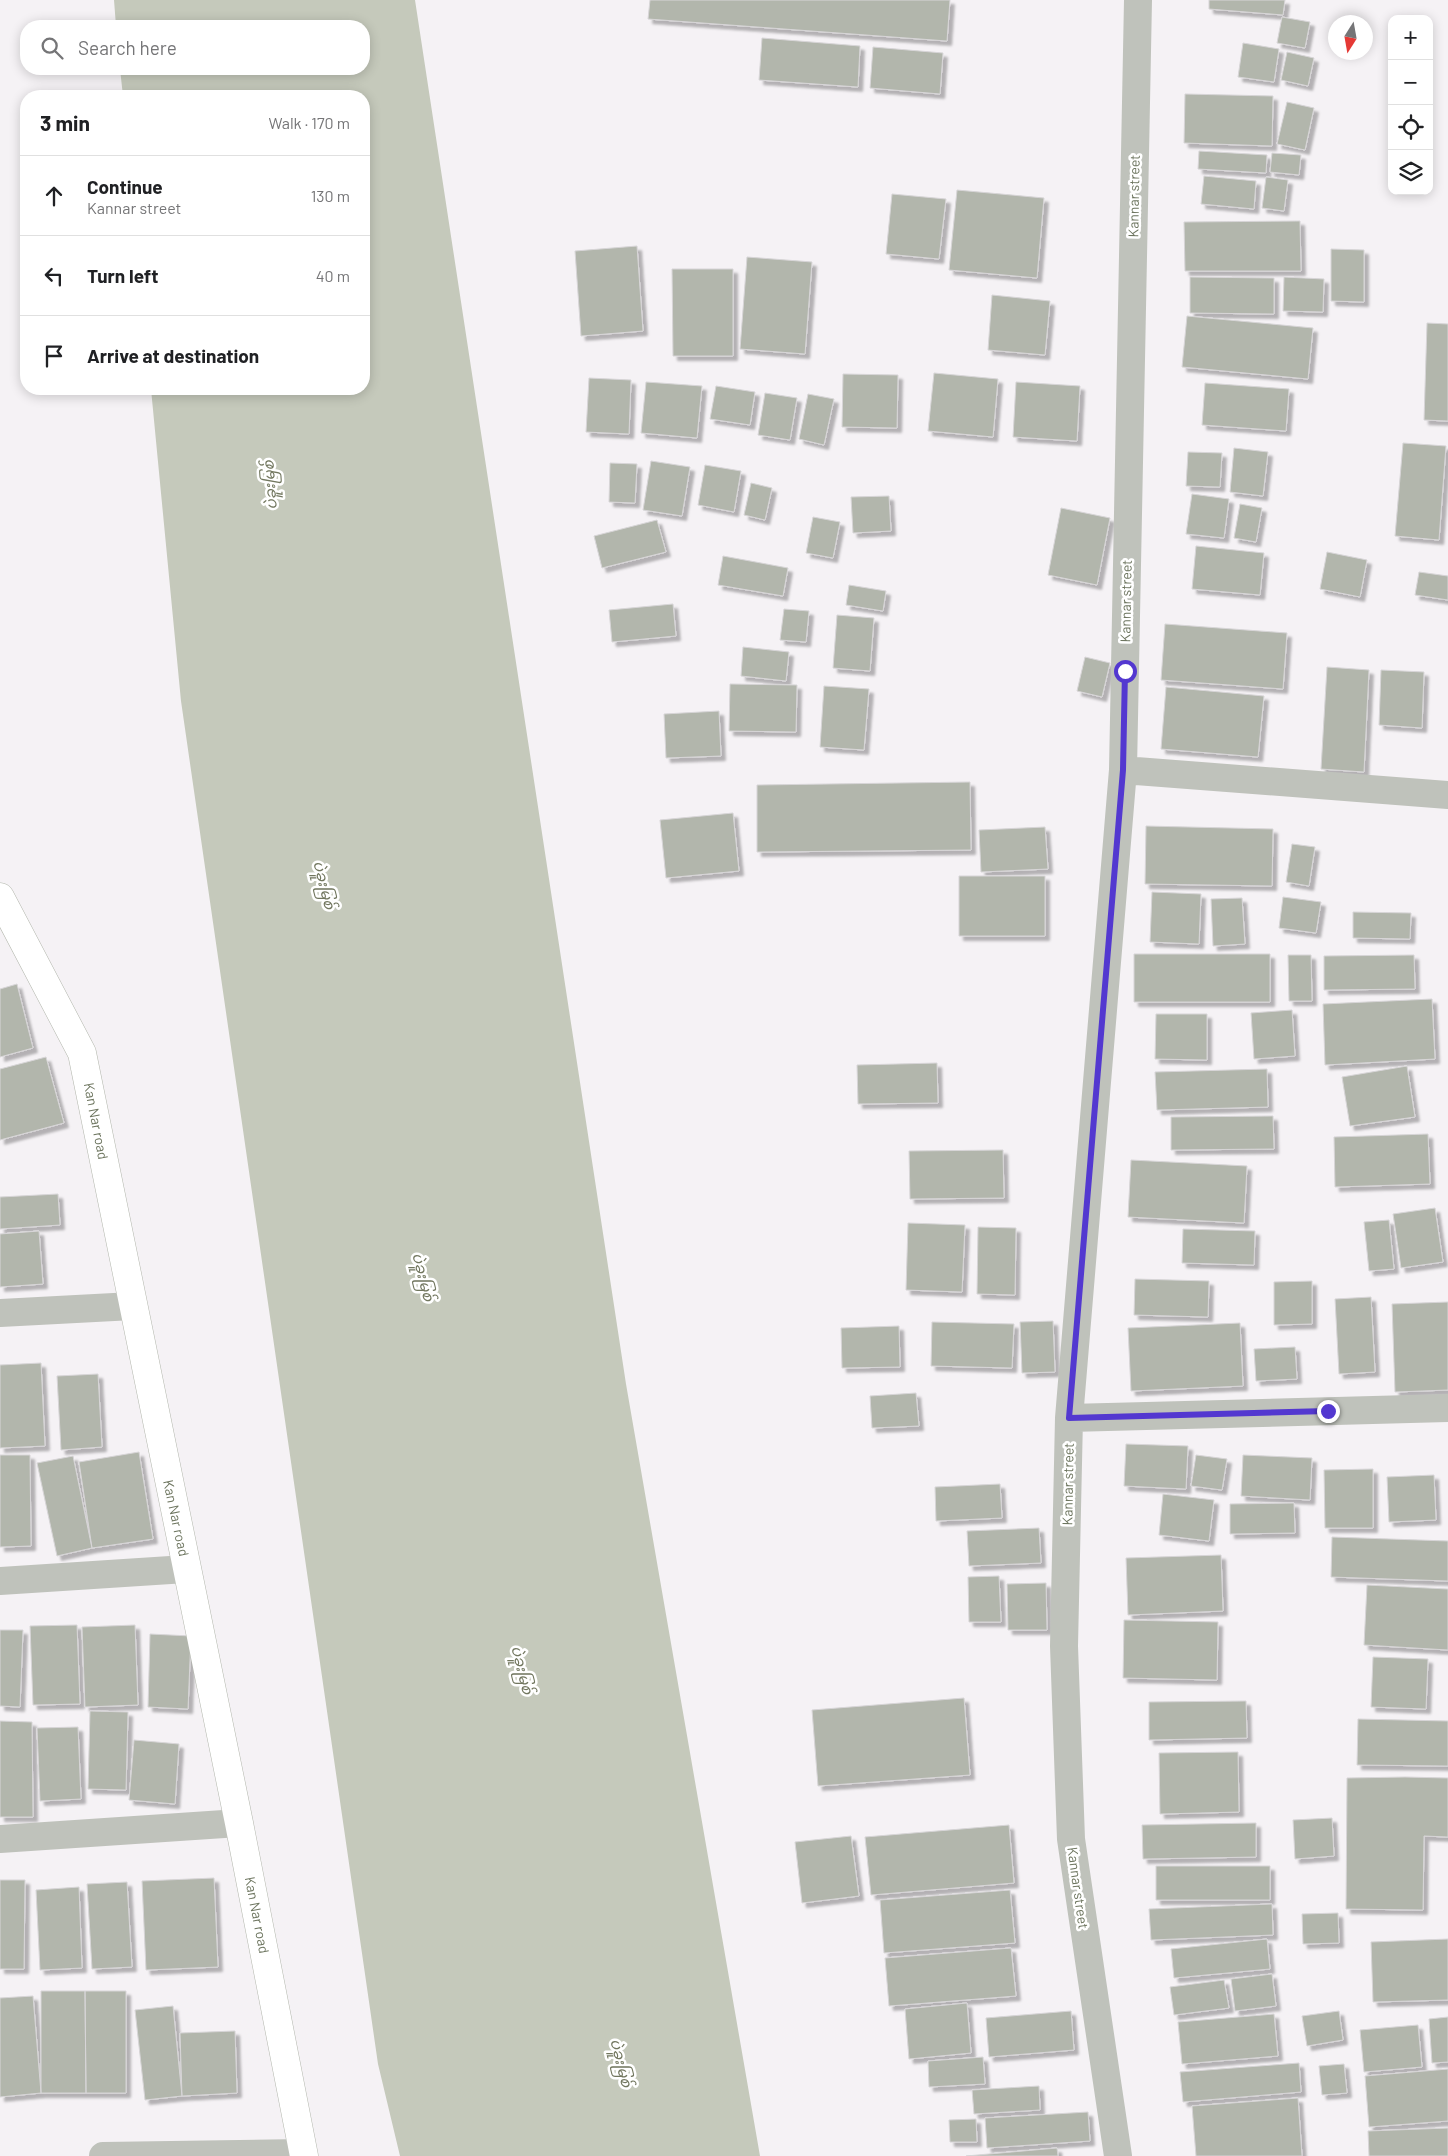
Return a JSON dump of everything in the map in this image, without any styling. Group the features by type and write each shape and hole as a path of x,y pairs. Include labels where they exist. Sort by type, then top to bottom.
{"street":[{"name":"Kannar street","path":"1118,2156 1071,1839 1064,1646 1069,1418 1123,770 1138,0"},
{"path":"1123,770 1448,795"},
{"name":"Kan Nar road","path":"0,897 82,1052 304,2154"},
{"path":"0,1313 133,1306"},
{"path":"1069,1418 1448,1408"},
{"path":"0,1581 186,1569"},
{"path":"0,1839 238,1823"},
{"path":"103,2156 304,2154"}],"water":[{"name":"ပဲခူးမြစ်","path":"114,0 415,0 626,1384 760,2156 400,2156 378,2064 181,701 152,395 370,395 370,90 122,90 121,75 370,75 370,20 116,20"}],"building":[{"path":"650,0 950,0 947,41 648,19"},
{"path":"1209,0 1285,0 1283,15 1209,9"},
{"path":"1282,17 1310,22 1305,48 1277,43"},
{"path":"762,38 860,46 858,87 759,80"},
{"path":"1243,43 1279,49 1274,82 1238,77"},
{"path":"873,47 943,53 940,94 870,88"},
{"path":"1287,52 1314,58 1308,86 1281,80"},
{"path":"1185,94 1273,96 1272,146 1184,143"},
{"path":"1287,102 1314,108 1305,150 1277,144"},
{"path":"1199,151 1267,155 1266,173 1198,169"},
{"path":"1272,153 1301,155 1299,175 1270,172"},
{"path":"1204,176 1256,181 1254,209 1201,204"},
{"path":"1266,177 1288,180 1284,211 1262,208"},
{"path":"957,190 1044,198 1037,278 949,270"},
{"path":"892,194 946,199 939,259 886,254"},
{"path":"1300,221 1301,271 1185,271 1184,222"},
{"path":"637,246 643,331 581,336 575,251"},
{"path":"1331,249 1364,250 1364,302 1331,301"},
{"path":"747,257 812,262 805,354 740,349"},
{"path":"672,269 733,269 733,356 673,356"},
{"path":"1190,277 1274,278 1274,314 1190,313"},
{"path":"1284,277 1324,279 1323,312 1283,311"},
{"path":"992,295 1050,301 1045,355 988,350"},
{"path":"1187,316 1313,328 1308,379 1182,367"},
{"path":"1427,323 1448,324 1448,421 1424,420"},
{"path":"934,373 998,379 993,437 928,431"},
{"path":"843,374 898,375 897,428 842,427"},
{"path":"589,378 631,380 629,434 586,432"},
{"path":"646,382 702,386 697,438 641,433"},
{"path":"1016,382 1080,386 1077,441 1013,437"},
{"path":"1205,383 1289,389 1286,431 1202,425"},
{"path":"716,386 755,392 750,425 710,419"},
{"path":"765,393 797,398 790,440 758,435"},
{"path":"808,394 834,399 824,445 799,439"},
{"path":"1403,443 1446,446 1439,540 1395,536"},
{"path":"1234,448 1268,452 1263,496 1230,492"},
{"path":"1188,452 1222,453 1220,487 1186,486"},
{"path":"651,461 690,467 682,516 643,510"},
{"path":"610,463 637,464 635,503 609,502"},
{"path":"705,465 741,471 734,512 698,505"},
{"path":"751,483 772,488 765,520 744,515"},
{"path":"1192,494 1229,499 1224,538 1186,534"},
{"path":"889,496 891,531 853,533 851,497"},
{"path":"1240,504 1262,508 1256,542 1234,538"},
{"path":"1061,508 1110,518 1097,585 1048,575"},
{"path":"813,517 840,522 833,558 806,553"},
{"path":"657,520 666,552 602,568 594,536"},
{"path":"1196,546 1264,553 1260,595 1192,589"},
{"path":"1327,552 1367,560 1360,597 1320,589"},
{"path":"723,556 788,568 783,596 718,585"},
{"path":"1419,572 1448,576 1448,600 1415,595"},
{"path":"849,585 886,591 883,611 846,605"},
{"path":"673,604 676,636 612,642 609,610"},
{"path":"784,609 809,611 806,642 780,640"},
{"path":"837,615 874,618 870,671 833,668"},
{"path":"1165,624 1287,633 1283,689 1161,680"},
{"path":"743,647 789,652 786,681 741,676"},
{"path":"1085,657 1110,663 1102,697 1077,691"},
{"path":"1327,667 1369,670 1364,772 1321,769"},
{"path":"1381,670 1424,672 1422,728 1379,725"},
{"path":"730,684 797,685 796,732 729,731"},
{"path":"824,686 869,689 864,750 820,747"},
{"path":"1166,687 1264,696 1258,757 1161,749"},
{"path":"719,711 721,756 666,758 664,714"},
{"path":"970,782 971,850 757,852 757,785"},
{"path":"733,813 739,871 666,878 660,820"},
{"path":"1146,826 1273,829 1272,886 1145,884"},
{"path":"1045,827 1048,869 981,872 979,830"},
{"path":"1292,844 1315,847 1309,886 1286,882"},
{"path":"959,876 1045,876 1045,936 959,936"},
{"path":"1152,892 1201,894 1199,944 1150,942"},
{"path":"1283,897 1321,902 1316,933 1279,928"},
{"path":"1242,898 1245,944 1213,946 1211,899"},
{"path":"1353,912 1411,913 1410,939 1353,938"},
{"path":"1134,954 1270,954 1270,1002 1134,1002"},
{"path":"1288,955 1311,955 1312,1001 1289,1001"},
{"path":"1414,955 1415,989 1324,990 1324,956"},
{"path":"17,984 33,1048 0,1057 0,989"},
{"path":"1432,999 1435,1059 1325,1065 1323,1004"},
{"path":"1292,1010 1295,1056 1254,1059 1251,1013"},
{"path":"1156,1014 1207,1014 1207,1060 1155,1059"},
{"path":"46,1057 64,1123 0,1140 0,1069"},
{"path":"937,1063 938,1103 858,1104 857,1065"},
{"path":"1407,1066 1415,1117 1350,1126 1342,1077"},
{"path":"1267,1069 1268,1107 1157,1110 1155,1072"},
{"path":"1273,1116 1274,1149 1171,1150 1171,1117"},
{"path":"1428,1134 1430,1184 1335,1187 1334,1137"},
{"path":"1003,1150 1004,1198 910,1199 909,1151"},
{"path":"1131,1160 1247,1166 1244,1223 1128,1217"},
{"path":"58,1194 60,1225 0,1229 0,1197"},
{"path":"1435,1208 1443,1262 1401,1268 1393,1214"},
{"path":"1389,1220 1394,1269 1369,1271 1364,1222"},
{"path":"908,1223 965,1225 962,1292 906,1290"},
{"path":"978,1227 1016,1228 1015,1295 977,1294"},
{"path":"1183,1229 1255,1231 1254,1265 1182,1263"},
{"path":"39,1231 43,1284 0,1287 0,1234"},
{"path":"1135,1279 1209,1281 1208,1317 1134,1315"},
{"path":"1312,1281 1312,1324 1274,1325 1274,1282"},
{"path":"1371,1297 1375,1372 1339,1374 1335,1299"},
{"path":"1448,1302 1448,1390 1395,1392 1392,1304"},
{"path":"1053,1321 1055,1372 1022,1373 1020,1322"},
{"path":"932,1322 1014,1324 1012,1368 931,1366"},
{"path":"1240,1323 1243,1386 1131,1391 1128,1328"},
{"path":"899,1326 900,1367 842,1368 841,1328"},
{"path":"1295,1347 1297,1379 1256,1381 1254,1349"},
{"path":"41,1363 45,1446 0,1448 0,1365"},
{"path":"98,1374 102,1447 61,1450 57,1376"},
{"path":"916,1393 919,1426 872,1428 870,1396"},
{"path":"1126,1444 1188,1446 1186,1489 1124,1486"},
{"path":"139,1452 153,1539 92,1548 79,1462"},
{"path":"0,1455 30,1455 31,1546 0,1547"},
{"path":"1196,1455 1227,1459 1222,1490 1191,1486"},
{"path":"1243,1455 1312,1458 1310,1500 1241,1496"},
{"path":"73,1456 92,1548 57,1556 37,1463"},
{"path":"1373,1469 1373,1528 1325,1528 1324,1470"},
{"path":"1434,1475 1436,1520 1389,1522 1387,1477"},
{"path":"1000,1484 1002,1518 936,1521 935,1487"},
{"path":"1163,1494 1214,1500 1209,1541 1159,1535"},
{"path":"1294,1503 1295,1533 1230,1534 1230,1504"},
{"path":"1039,1528 1041,1563 969,1566 967,1531"},
{"path":"1332,1537 1448,1541 1448,1581 1331,1577"},
{"path":"1221,1555 1223,1611 1128,1615 1126,1558"},
{"path":"999,1576 1001,1622 969,1622 968,1577"},
{"path":"1046,1583 1047,1630 1008,1630 1007,1584"},
{"path":"1367,1585 1448,1589 1448,1650 1364,1645"},
{"path":"1124,1620 1218,1622 1217,1680 1123,1678"},
{"path":"77,1625 80,1704 33,1705 30,1626"},
{"path":"135,1625 138,1705 85,1707 82,1627"},
{"path":"0,1630 23,1630 20,1707 0,1706"},
{"path":"150,1634 191,1636 188,1709 148,1707"},
{"path":"1373,1657 1428,1659 1426,1709 1371,1707"},
{"path":"964,1698 970,1775 818,1786 812,1710"},
{"path":"1246,1701 1247,1738 1149,1740 1149,1702"},
{"path":"90,1711 128,1712 126,1790 88,1789"},
{"path":"1358,1719 1448,1721 1448,1766 1357,1765"},
{"path":"0,1721 32,1722 33,1817 0,1817"},
{"path":"78,1727 81,1799 40,1801 37,1728"},
{"path":"134,1740 179,1744 175,1804 129,1800"},
{"path":"1238,1752 1239,1812 1160,1814 1159,1753"},
{"path":"1347,1778 1448,1778 1448,1837 1424,1836 1423,1910 1346,1909"},
{"path":"1332,1818 1334,1856 1295,1859 1293,1820"},
{"path":"1256,1823 1256,1857 1143,1859 1142,1825"},
{"path":"1009,1825 1014,1883 871,1895 865,1837"},
{"path":"851,1836 859,1896 802,1903 795,1842"},
{"path":"1156,1866 1270,1866 1270,1900 1156,1900"},
{"path":"214,1878 218,1967 146,1970 142,1881"},
{"path":"0,1880 25,1880 24,1969 0,1969"},
{"path":"127,1882 132,1967 92,1969 87,1884"},
{"path":"79,1887 82,1968 40,1970 36,1890"},
{"path":"1010,1890 1015,1943 884,1953 880,1900"},
{"path":"1272,1904 1273,1935 1151,1940 1149,1909"},
{"path":"1338,1913 1339,1943 1303,1944 1302,1914"},
{"path":"1267,1939 1270,1969 1174,1978 1171,1949"},
{"path":"1448,1939 1448,2000 1373,2002 1371,1942"},
{"path":"1011,1948 1016,1996 889,2006 885,1958"},
{"path":"1272,1974 1276,2006 1235,2011 1231,1979"},
{"path":"1224,1980 1229,2008 1174,2015 1170,1987"},
{"path":"41,1991 85,1991 86,2093 41,2093"},
{"path":"85,1991 126,1991 126,2093 86,2093"},
{"path":"33,1996 41,2093 0,2097 0,1998"},
{"path":"967,2003 971,2053 909,2059 905,2009"},
{"path":"173,2006 182,2096 145,2100 135,2010"},
{"path":"1071,2011 1074,2050 989,2057 986,2018"},
{"path":"1339,2011 1343,2040 1307,2046 1302,2016"},
{"path":"1274,2014 1278,2056 1182,2064 1178,2022"},
{"path":"1448,2017 1448,2062 1432,2063 1429,2019"},
{"path":"1418,2025 1422,2067 1364,2072 1360,2030"},
{"path":"235,2031 237,2093 182,2096 180,2033"},
{"path":"983,2057 985,2084 929,2087 928,2061"},
{"path":"1299,2063 1301,2092 1183,2102 1180,2072"},
{"path":"1344,2064 1347,2093 1322,2095 1319,2066"},
{"path":"1448,2069 1448,2121 1369,2127 1365,2076"},
{"path":"1039,2086 1040,2110 974,2114 972,2090"},
{"path":"1298,2098 1302,2156 1196,2156 1192,2106"},
{"path":"1088,2112 1090,2141 987,2148 985,2118"},
{"path":"976,2119 977,2142 950,2142 949,2120"},
{"path":"1448,2128 1448,2156 1369,2156 1368,2131"},
{"path":"1057,2148 1058,2156 966,2156"}],"route":[{"path":"1125,671 1123,770 1069,1418 1328,1411"}]}
